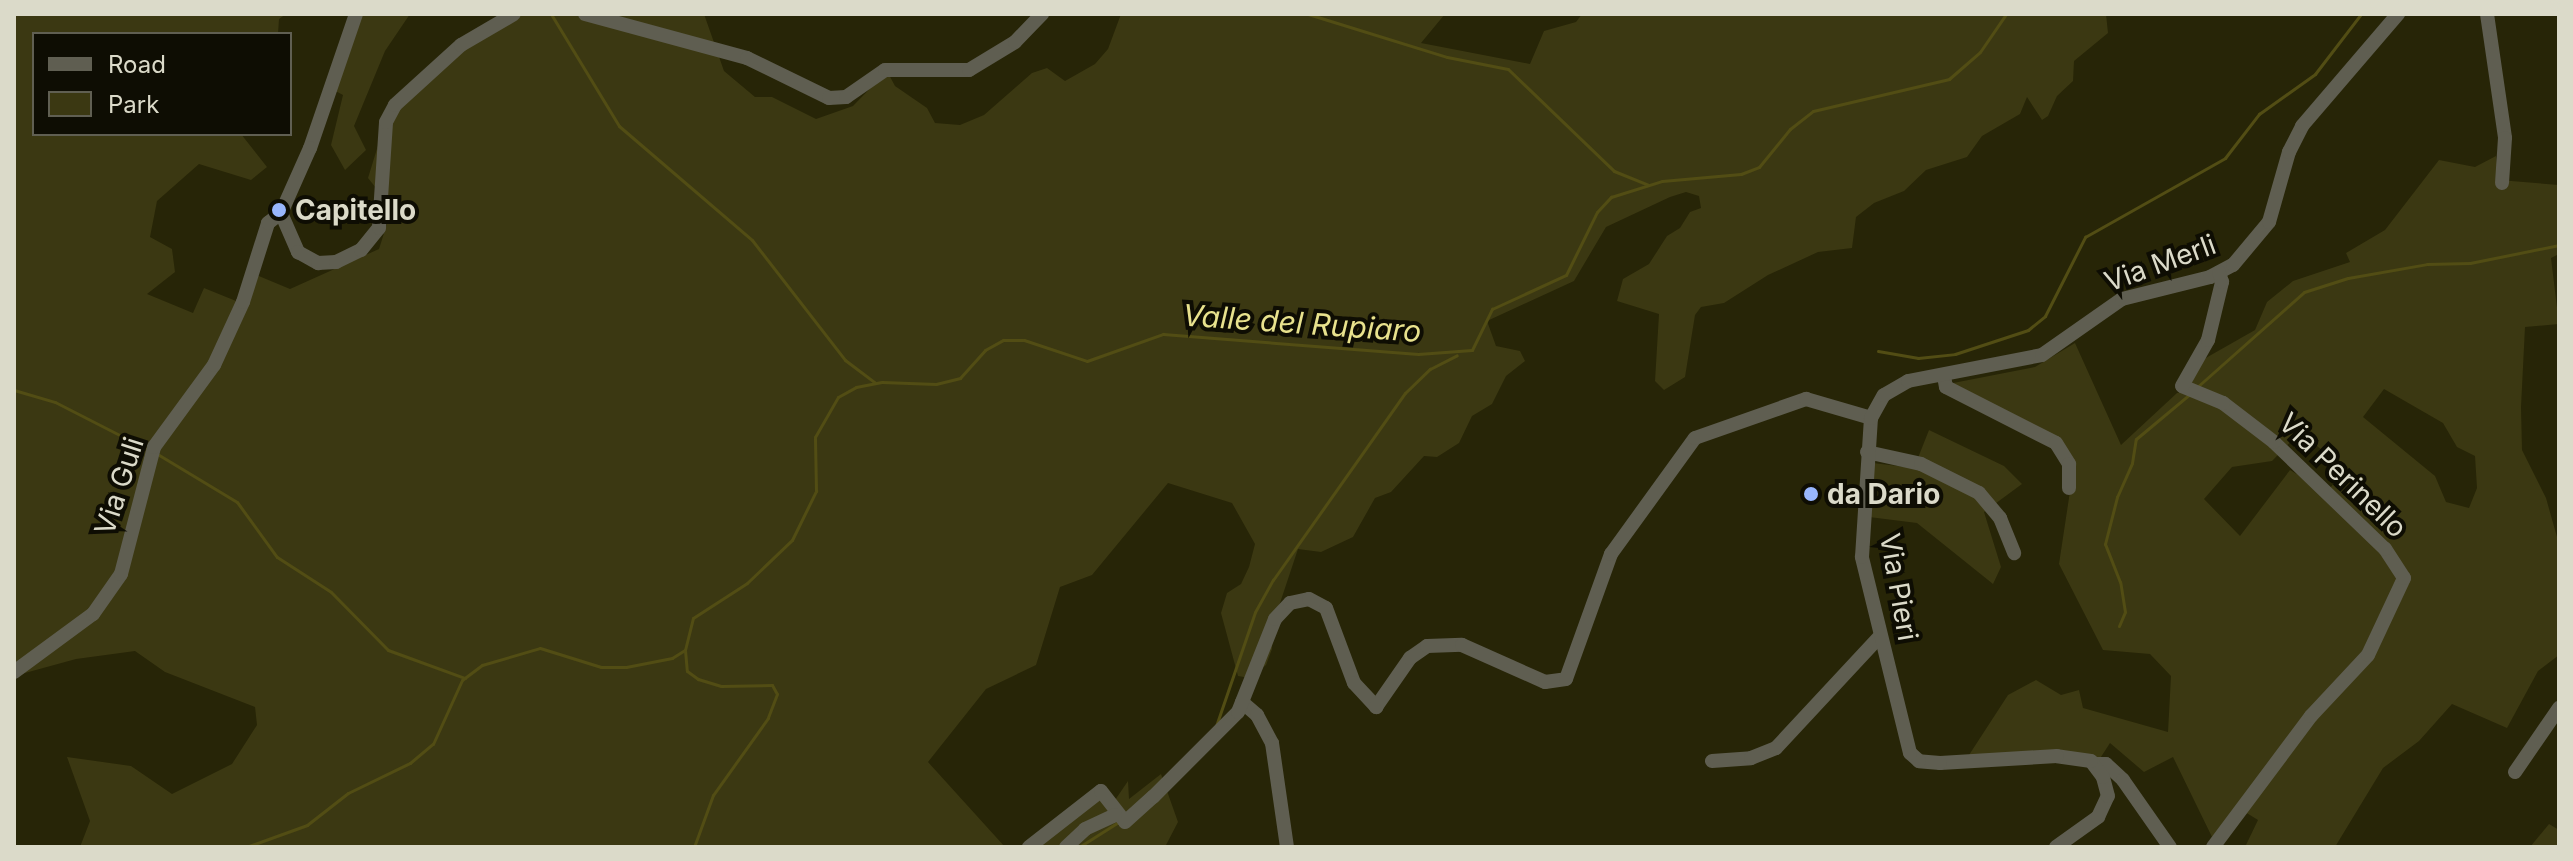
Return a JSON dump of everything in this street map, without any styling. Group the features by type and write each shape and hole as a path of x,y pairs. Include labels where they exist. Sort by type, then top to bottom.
{"street":[{"name":"Via Guli","path":"14,672 93,614 121,574 154,447 214,365 246,290 268,223 281,213 310,148 356,14"},
{"path":"281,213 298,252 318,263 336,262 361,250 379,228 386,122 395,105 461,45 514,14"},
{"path":"585,14 747,58 829,98 846,97 885,70 969,70 1015,42 1042,14"},
{"name":"Via Merli","path":"1944,376 2042,355 2122,299 2219,272 2233,265 2269,222 2289,152 2331,91 2398,14"},
{"path":"2487,14 2505,138 2502,183"},
{"name":"Via Perinello","path":"2213,847 2311,716 2368,655 2404,578 2385,549 2274,442 2223,403 2191,392 2184,379 2208,340 2222,282 2219,272"},
{"path":"1066,847 1085,829 1120,818 1201,751 1242,702 1281,608 1302,599 1326,608 1354,683 1376,707 1410,658 1427,646 1462,645 1545,682 1566,679 1611,554 1695,438 1806,399 1871,418 1884,395 1908,381 1944,376 1946,387 2020,420 2056,443 2069,464 2069,488"},
{"name":"Via Pieri","path":"1871,418 1862,557 1910,753 1919,761 2057,756 2093,762"},
{"path":"1867,452 1921,464 1979,493 2000,518 2014,553"},
{"path":"1712,761 1751,758 1776,748 1880,636"},
{"path":"1242,702 1257,715 1272,743 1287,847"},
{"path":"2515,772 2559,708"},
{"path":"2056,847 2098,817 2108,796 2093,762"},
{"path":"2093,762 2106,764 2123,780 2170,847"},
{"path":"1029,847 1101,791 1113,803 1120,818"}],"green space":[{"path":"14,14 286,14 279,19 278,32 32,32 32,136 243,136 267,167 251,180 199,164 157,201 150,237 172,249 175,272 147,294 193,313 204,288 241,303 254,274 290,289 379,249 392,208 368,178 391,103 510,14 704,14 724,71 755,97 772,97 816,119 853,106 887,71 895,86 927,108 935,123 960,125 984,115 1032,73 1047,68 1065,81 1095,64 1108,49 1121,14 1445,14 1421,43 1530,64 1544,31 1576,22 1582,14 2106,14 2108,33 2074,61 2073,81 2057,96 2048,116 2042,120 2027,97 2020,114 1982,136 1967,157 1926,170 1904,191 1874,203 1856,217 1852,248 1818,252 1768,275 1724,303 1701,307 1695,315 1685,377 1664,390 1655,381 1659,314 1617,301 1623,279 1649,264 1667,236 1680,228 1690,212 1701,208 1699,196 1686,192 1670,197 1606,227 1574,281 1487,321 1496,346 1520,351 1525,361 1506,376 1492,404 1472,416 1459,443 1437,457 1424,456 1391,492 1375,498 1353,537 1321,552 1298,549 1273,624 1272,649 1266,665 1250,678 1238,676 1221,613 1227,593 1241,584 1255,544 1232,503 1168,483 1092,575 1060,587 1036,665 986,689 928,762 1005,847 80,847 90,821 67,757 131,766 172,794 232,764 257,725 255,707 165,672 135,651 76,659 14,676"},
{"path":"355,14 410,14 385,51 354,126 366,150 345,170 331,145 343,95 326,86"},
{"path":"2496,156 2499,180 2559,185 2559,254 2551,258 2559,324 2525,327 2521,407 2522,450 2546,498 2559,544 2559,655 2538,671 2507,728 2452,704 2419,741 2383,768 2335,847 2245,847 2258,820 2245,812 2212,837 2173,757 2144,772 2110,743 2099,760 1969,755 2008,695 2036,680 2061,695 2079,690 2083,708 2168,732 2171,676 2150,654 2103,650 2059,564 2072,478 2054,440 1948,384 2035,367 2075,343 2121,445 2177,393 2187,391 2204,359 2255,330 2267,302 2293,281 2350,262 2346,253 2385,230 2439,160 2475,167","holes":["2384,389 2443,423 2457,447 2475,456 2477,488 2469,508 2446,502 2435,476 2363,417","2300,432 2345,469 2327,492 2290,470 2240,536 2204,499 2232,467 2272,461"]},
{"path":"1929,430 2004,466 2022,484 1984,512 2001,567 1993,584 1917,523 1869,517 1873,463 1914,468"},
{"path":"1161,774 1178,822 1165,847 1038,847 1094,797 1113,803 1128,781 1129,799"},
{"path":"2549,824 2559,830 2559,847 2530,847"}],"waterway":[{"path":"551,14 619,126 752,240 845,360 875,383"},
{"path":"1308,14 1447,57 1508,69 1614,171 1648,185"},
{"name":"Valle del Rupiaro","path":"246,847 307,825 348,793 410,763 433,744 462,680 482,665 540,648 601,667 626,667 672,658 685,650 693,618 747,583 792,540 816,491 815,437 838,397 856,387 882,382 936,384 960,378 985,350 1003,340 1024,340 1087,361 1163,334 1418,354 1472,350 1492,309 1566,275 1597,212 1611,197 1662,181 1741,174 1759,167 1790,129 1813,111 1949,79 1980,52 2006,14"},
{"path":"1878,351 1918,358 1955,354 2028,330 2045,316 2085,237 2225,158 2259,114 2315,74 2361,14"},
{"path":"2196,388 2304,292 2348,278 2427,264 2470,263 2559,245"},
{"path":"1216,726 1255,612 1273,580 1405,393 1430,369 1457,355"},
{"path":"14,390 55,402 149,450"},
{"path":"2119,626 2125,612 2120,582 2105,544 2117,497 2132,463 2136,439 2191,393"},
{"path":"159,455 237,502 277,557 331,592 388,650 465,678"},
{"path":"685,650 687,671 698,679 721,686 772,685 777,694 768,718 713,795 694,847"},
{"path":"1079,847 1120,821"}],"place":[{"name":"Capitello","path":"279,210"},
{"name":"da Dario","path":"1811,494"}]}
